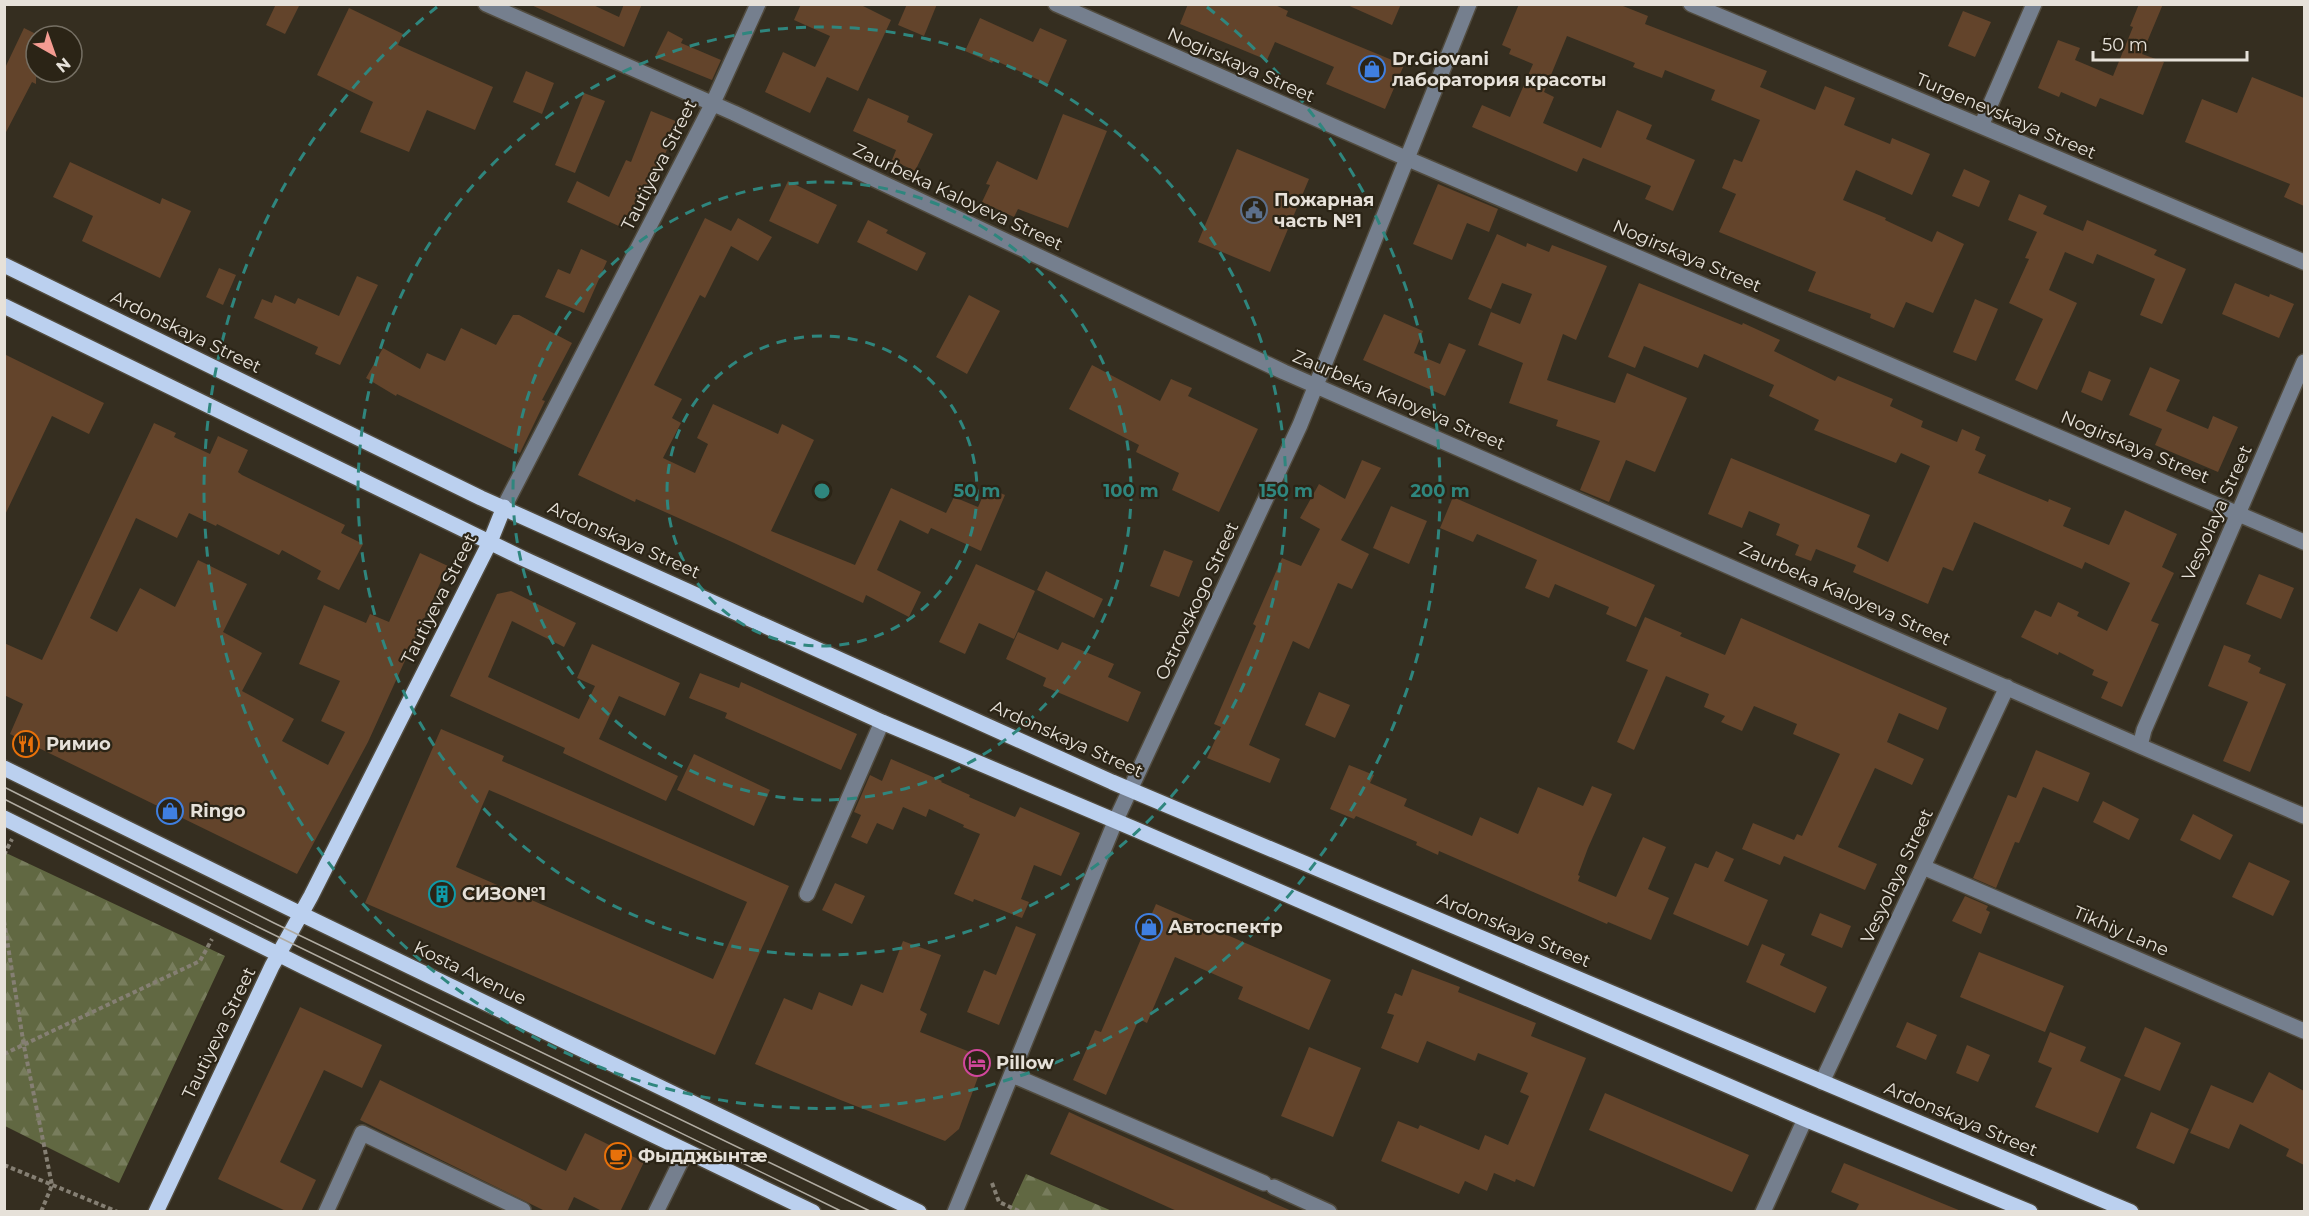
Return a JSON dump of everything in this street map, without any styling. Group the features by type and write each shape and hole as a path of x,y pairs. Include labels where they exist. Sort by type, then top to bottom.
{"main road":[{"name":"Ardonskaya Street","path":"4,265 481,498 1130,789 2131,1212"},
{"path":"4,306 490,542 882,722 1805,1119 2030,1212"},
{"name":"Tautiyeva Street","path":"156,1212 279,954 490,542 504,507"},
{"name":"Kosta Avenue","path":"4,768 919,1212"},
{"path":"4,818 279,954 813,1212"}],"street":[{"name":"Zaurbeka Kaloyeva Street","path":"486,4 712,105 1316,386 2304,816"},
{"name":"Tautiyeva Street","path":"504,507 712,105 758,4"},
{"name":"Nogirskaya Street","path":"1056,4 1408,159 2304,542"},
{"name":"Ostrovskogo Street","path":"955,1212 1115,822 1316,386 1469,4"},
{"name":"Turgenevskaya Street","path":"1692,4 2304,262"},
{"path":"1981,126 2034,4"},
{"name":"Vesyolaya Street","path":"2140,746 2144,730 2304,362"},
{"name":"Vesyolaya Street","path":"1822,1082 2007,687"},
{"path":"807,894 882,722"},
{"name":"Tikhiy Lane","path":"1923,867 2304,1031"},
{"path":"1012,1075 1329,1212"},
{"path":"1763,1212 1805,1119"},
{"path":"326,1212 362,1133 523,1210"},
{"path":"656,1212 686,1152"}],"path":[{"path":"4,855 14,833"},
{"path":"4,921 24,1046 52,1185 41,1212"},
{"path":"4,1054 200,961 214,934"},
{"path":"4,1165 118,1212"},
{"path":"992,1183 999,1202 1021,1212"}],"green space":[{"path":"4,852 225,956 119,1183 5,1126"},
{"path":"1026,1174 1112,1211 1009,1211"}],"building":[{"path":"276,4 300,4 285,34 266,25"},
{"path":"529,4 591,4 619,17 624,4 642,4 624,47"},
{"path":"801,4 859,4 891,20 858,91 827,77 810,113 765,92 783,52 815,67 830,36 794,20"},
{"path":"907,4 937,4 924,36 898,25"},
{"path":"1188,4 1273,4 1288,11 1286,16 1404,65 1385,109 1326,84 1334,67 1275,42 1267,60 1180,24"},
{"path":"1345,4 1401,4 1392,25"},
{"path":"1519,4 1618,4 1648,16 1645,24 1767,71 1760,87 1815,110 1825,86 1855,98 1844,125 1890,144 1892,138 1930,154 1912,195 1856,170 1843,200 1886,218 1885,220 1932,242 1937,231 1964,244 1933,313 1906,302 1894,328 1870,318 1871,314 1808,291 1816,272 1719,232 1736,194 1722,188 1734,159 1742,162 1760,120 1711,100 1715,90 1665,70 1662,78 1633,67 1635,63 1567,36 1544,92 1554,97 1543,123 1601,148 1617,110 1652,125 1646,139 1695,160 1673,211 1645,199 1651,186 1583,158 1577,172 1472,127 1482,105 1510,117 1533,64 1509,54 1511,49 1502,45"},
{"path":"2139,4 2163,4 2142,54 2164,62 2143,115 2100,98 2096,107 2061,92 2059,97 2038,88 2058,40 2080,48 2075,60 2113,76 2133,27 2130,26"},
{"path":"349,8 403,34 398,45 493,87 475,130 427,110 409,152 360,132 373,102 317,75"},
{"path":"1963,11 1991,22 1975,57 1948,46"},
{"path":"980,18 1033,42 1040,28 1067,40 1048,84 994,60 992,63 965,51"},
{"path":"24,28 24,84 31,84 4,136 4,70"},
{"path":"668,31 683,39 681,43 721,60 712,80 655,57"},
{"path":"526,71 554,83 542,114 513,102"},
{"path":"2252,77 2304,98 2304,206 2284,197 2290,184 2185,142 2202,99 2237,113"},
{"path":"584,93 605,101 575,173 555,165"},
{"path":"868,98 909,116 907,122 933,134 915,171 892,160 896,150 853,131"},
{"path":"651,111 678,122 662,162 659,161 623,228 567,202 577,181 609,197 626,160 631,162"},
{"path":"1063,114 1107,131 1068,228 1018,209 1014,217 982,202 990,185 986,184 997,161 1037,180"},
{"name":"Пожарная часть №1","path":"1237,149 1309,179 1270,272 1198,242"},
{"path":"70,162 160,204 162,198 191,211 160,278 82,241 93,216 53,197"},
{"path":"1964,169 1990,181 1979,207 1952,196"},
{"path":"788,181 837,205 818,244 769,221"},
{"path":"1438,184 1498,209 1489,232 1467,223 1452,260 1413,244"},
{"path":"2019,194 2047,206 2043,214 2083,231 2087,220 2157,250 2154,255 2186,269 2162,324 2140,315 2155,279 2097,254 2093,264 2065,252 2049,290 2077,303 2037,390 2015,380 2043,319 2009,303 2029,259 2025,258 2037,232 2008,220"},
{"path":"705,218 731,231 738,218 772,237 758,261 731,246 705,298 700,295 654,385 682,399 672,418 681,423 663,458 695,473 708,444 697,438 713,404 778,434 782,424 814,440 771,531 855,565 891,488 946,513 954,497 978,507 987,487 1005,495 981,551 931,528 928,534 900,520 877,570 921,592 909,617 866,595 863,603 732,542 636,499 635,502 578,475"},
{"path":"868,220 888,230 886,233 926,253 917,271 857,242"},
{"path":"1497,234 1526,247 1527,243 1549,252 1552,245 1607,266 1576,340 1563,334 1547,380 1615,403 1627,373 1687,398 1655,472 1626,460 1609,502 1580,490 1600,441 1556,426 1558,420 1509,403 1523,363 1478,345 1491,312 1520,324 1532,294 1502,283 1491,309 1468,299"},
{"path":"581,249 607,261 584,313 545,297 558,269 570,274"},
{"path":"219,268 236,275 223,305 206,297"},
{"path":"357,276 378,285 340,365 315,354 318,347 254,318 262,299 272,303 275,295 295,304 298,298 339,316"},
{"path":"1639,283 1742,325 1743,323 1780,340 1774,351 1835,381 1838,376 1893,399 1890,406 1923,421 1921,427 1957,442 1962,429 1980,437 1975,450 1986,455 1978,473 2048,502 2049,499 2071,508 2063,526 2109,545 2125,510 2177,534 2162,567 2174,573 2151,621 2159,624 2122,707 2101,698 2108,682 2092,675 2094,670 2059,652 2058,655 2021,637 2035,610 2051,617 2058,602 2079,612 2077,616 2107,631 2130,583 2085,562 2082,569 1974,522 1953,571 1943,567 1928,604 1853,572 1856,565 1816,549 1811,561 1795,555 1799,545 1776,535 1780,524 1749,511 1742,528 1708,514 1731,458 1870,515 1857,547 1888,562 1930,466 1901,453 1896,463 1814,430 1819,420 1769,396 1774,385 1704,354 1698,368 1644,346 1635,368 1608,357"},
{"path":"2235,283 2294,304 2279,338 2222,314"},
{"path":"969,295 1000,311 967,374 936,357"},
{"path":"1975,299 1998,309 1976,361 1953,352"},
{"path":"1384,314 1423,331 1414,353 1440,364 1449,343 1466,350 1445,396 1363,360"},
{"path":"513,315 519,315 572,343 542,400 545,401 520,453 397,394 396,396 366,378 383,348 420,369 427,353 445,361 461,328 496,345"},
{"path":"4,354 104,403 89,434 52,416 4,517"},
{"path":"1092,365 1160,401 1171,379 1192,388 1188,396 1258,429 1219,512 1172,490 1179,473 1136,452 1139,445 1069,409"},
{"path":"2150,367 2180,380 2166,411 2208,429 2213,416 2238,427 2218,472 2155,445 2162,429 2129,415"},
{"path":"2089,371 2111,380 2102,401 2081,392"},
{"path":"154,423 176,433 174,437 210,454 218,436 248,450 238,472 345,525 341,533 363,544 339,590 317,579 321,571 282,550 279,555 217,524 216,526 189,513 177,538 136,518 90,618 117,632 140,588 175,607 198,560 247,584 223,632 262,653 242,691 294,719 282,741 328,765 345,732 321,721 340,681 299,664 324,605 366,623 370,614 389,622 420,553 448,566 368,742 297,874 10,734 23,704 4,695 4,643 42,660"},
{"path":"1362,460 1381,468 1341,540 1369,554 1352,589 1338,583 1309,649 1293,641 1249,745 1280,759 1270,783 1207,758 1221,727 1214,724 1256,626 1253,624 1282,558 1301,566 1320,529 1300,518 1319,484 1345,499"},
{"path":"1453,497 1655,585 1636,627 1606,614 1609,607 1555,584 1549,598 1525,588 1537,560 1477,534 1473,542 1440,528"},
{"path":"1391,506 1427,521 1409,564 1373,548"},
{"path":"1164,550 1193,561 1179,597 1150,586"},
{"path":"976,564 1035,591 1014,639 979,623 965,654 939,642"},
{"path":"1046,571 1103,599 1094,618 1037,590"},
{"path":"2259,574 2294,588 2281,619 2246,604"},
{"path":"511,591 576,623 564,647 512,621 488,677 579,719 595,686 577,678 592,644 680,683 665,716 619,696 599,739 678,776 666,801 563,753 565,748 450,696 497,594"},
{"path":"1645,617 1682,633 1680,636 1725,655 1741,618 1947,708 1938,730 1899,713 1887,742 1924,759 1912,785 1875,768 1838,847 1877,864 1865,890 1784,856 1780,865 1742,849 1753,823 1794,840 1797,834 1802,836 1840,754 1793,734 1797,724 1754,706 1742,731 1721,722 1725,716 1704,707 1709,694 1666,676 1634,750 1617,742 1648,670 1626,661"},
{"path":"1018,632 1058,650 1062,642 1114,664 1108,677 1141,692 1128,722 1043,686 1046,678 1006,659"},
{"path":"2224,645 2251,655 2248,662 2261,668 2259,673 2286,684 2250,772 2223,761 2248,702 2208,686"},
{"path":"700,673 739,688 741,682 857,734 841,770 725,718 727,713 689,698"},
{"path":"1319,692 1350,705 1335,738 1305,725"},
{"name":"СИЗО№1","path":"441,729 504,756 502,761 789,886 715,1055 365,903","holes":["489,790 747,902 713,979 456,867"]},
{"path":"2036,750 2090,773 2078,802 2043,787 2019,843 2015,842 1996,888 1973,878 2008,795 2016,798"},
{"path":"694,754 770,790 754,826 677,790"},
{"path":"891,759 1015,817 1020,807 1080,833 1061,876 1034,865 1021,899 1029,902 1022,918 974,899 973,902 954,894 980,834 963,827 964,825 929,809 926,817 903,807 893,830 877,823 867,844 851,837 861,815 854,812 870,775 882,781"},
{"path":"1349,765 1374,775 1370,783 1407,799 1404,806 1472,836 1480,817 1518,834 1538,787 1583,806 1592,786 1612,794 1588,848 1578,881 1616,897 1643,837 1666,847 1648,889 1669,898 1651,940 1608,922 1607,924 1439,851 1438,855 1416,845 1417,842 1356,816 1354,819 1330,809"},
{"path":"2103,801 2139,819 2129,840 2093,822"},
{"path":"2193,814 2233,835 2220,860 2180,840"},
{"path":"1716,851 1734,859 1724,881 1768,900 1748,946 1673,914 1695,863 1708,868"},
{"path":"2249,862 2290,881 2273,916 2232,897"},
{"path":"835,883 865,896 852,924 822,910"},
{"path":"1965,896 1988,906 1986,910 1990,912 1981,934 1952,921"},
{"path":"1156,904 1331,980 1309,1030 1238,999 1243,987 1175,957 1147,1023 1139,1019 1106,1095 1073,1080 1095,1030 1101,1032"},
{"path":"1820,913 1851,926 1842,948 1811,935"},
{"path":"1016,926 1036,934 999,1025 967,1012 984,970 996,975"},
{"path":"903,941 941,955 920,1010 927,1014 920,1032 985,1058 959,1129 945,1141 755,1064 784,998 812,1010 819,992 852,1006 861,984 883,993"},
{"path":"1762,944 1785,954 1780,965 1827,987 1815,1013 1746,982"},
{"path":"1979,952 2064,986 2045,1032 1960,997"},
{"path":"1412,969 1460,987 1458,992 1536,1023 1531,1036 1586,1058 1534,1187 1494,1173 1487,1191 1465,1181 1459,1194 1381,1161 1398,1121 1418,1129 1420,1125 1479,1150 1485,1135 1508,1145 1529,1096 1520,1092 1528,1073 1478,1053 1475,1061 1427,1041 1418,1063 1381,1048 1394,1015 1387,1013 1395,993 1402,996"},
{"path":"300,1007 382,1045 362,1088 324,1070 280,1162 316,1180 301,1212 288,1212 218,1179"},
{"path":"1907,1022 1937,1035 1926,1060 1896,1047"},
{"path":"2145,1027 2181,1043 2160,1091 2124,1076"},
{"path":"2050,1032 2086,1047 2080,1061 2121,1079 2098,1133 2035,1107 2052,1068 2038,1062"},
{"path":"1967,1045 1990,1055 1978,1082 1956,1073"},
{"path":"1309,1047 1361,1068 1333,1137 1281,1116"},
{"path":"2269,1072 2304,1091 2304,1165 2286,1156 2289,1149 2240,1124 2229,1149 2190,1133 2211,1085 2253,1103"},
{"path":"380,1080 566,1171 585,1133 644,1162 620,1212 604,1212 574,1197 567,1212 547,1212 360,1120"},
{"path":"1605,1093 1749,1155 1732,1192 1589,1130"},
{"path":"1069,1112 1294,1212 1179,1212 1050,1154"},
{"path":"2151,1112 2189,1129 2174,1164 2136,1148"},
{"path":"1844,1163 1961,1212 1855,1212 1859,1204 1831,1192"}],"tram line":[{"path":"4,787 274,923 872,1212"},
{"path":"4,799 258,927 843,1212"}],"place":[{"name":"Dr.Giovani лаборатория красоты","path":"1372,69"},
{"name":"Пожарная часть №1","path":"1254,210"},
{"name":"Римио","path":"26,744"},
{"name":"Ringo","path":"170,811"},
{"name":"СИЗО№1","path":"442,894"},
{"name":"Автоспектр","path":"1149,927"},
{"name":"Pillow","path":"977,1063"},
{"name":"Фыдджынтӕ","path":"618,1156"}]}
